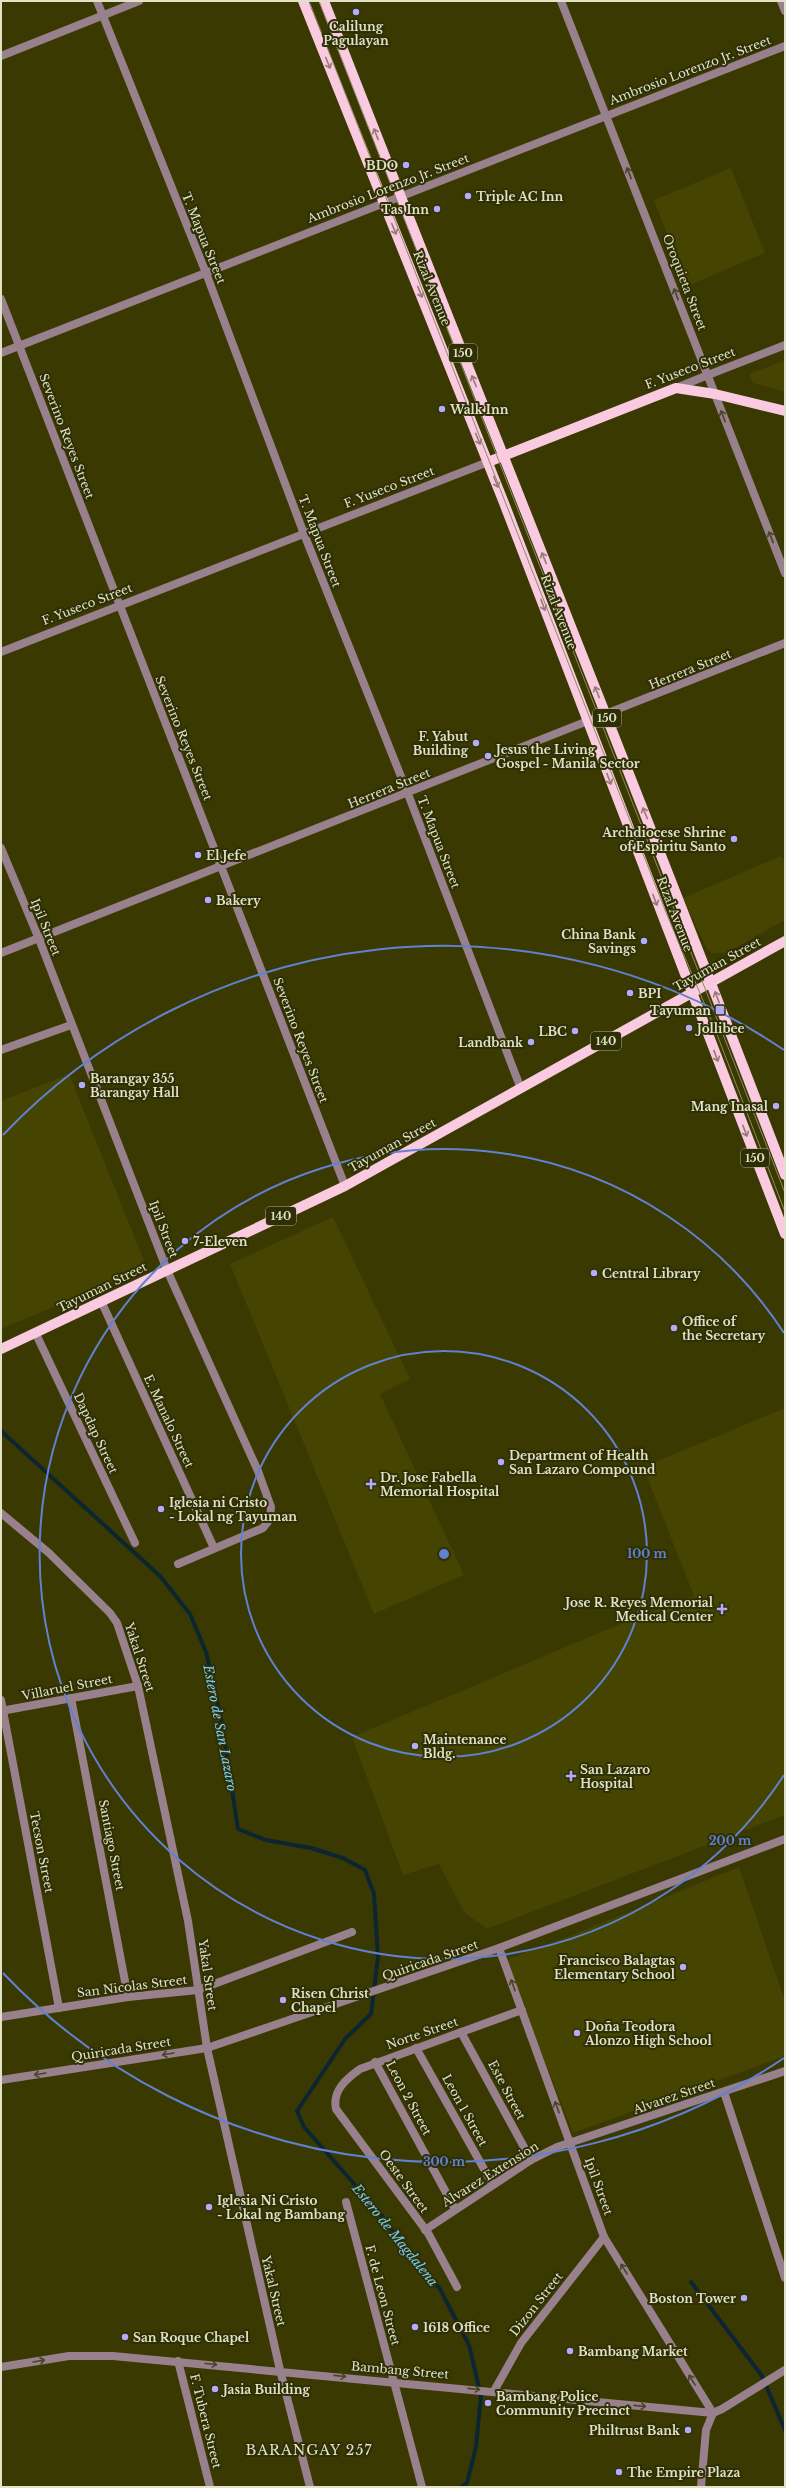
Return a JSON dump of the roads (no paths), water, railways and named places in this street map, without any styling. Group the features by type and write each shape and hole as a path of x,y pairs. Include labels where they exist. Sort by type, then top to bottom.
{"main road":[{"name":"Rizal Avenue","path":"303,1 488,462 785,1234"},
{"name":"Rizal Avenue","path":"324,1 400,196 505,456 785,1175"},
{"name":"F. Yuseco Street","path":"488,462 676,388"},
{"path":"676,388 715,394 785,411"},
{"name":"Tayuman Street","path":"1,1349 102,1303 167,1270 345,1186 785,941"}],"street":[{"name":"T. Mapua Street","path":"97,1 206,273 304,534 408,794 521,1089"},
{"path":"1,56 139,1"},
{"name":"Oroquieta Street","path":"561,1 785,573"},
{"path":"781,1 785,11"},
{"name":"Ambrosio Lorenzo Jr. Street","path":"1,353 785,46"},
{"name":"Severino Reyes Street","path":"1,299 20,345 119,606 223,867 345,1186"},
{"name":"F. Yuseco Street","path":"676,388 785,345"},
{"name":"F. Yuseco Street","path":"1,652 488,462"},
{"name":"Herrera Street","path":"1,953 588,723 785,643"},
{"name":"Ipil Street","path":"1,848 39,939 167,1270 258,1471 272,1506 270,1520 263,1528 178,1564"},
{"path":"1,1050 71,1024"},
{"name":"E. Manalo Street","path":"102,1303 214,1548"},
{"name":"Dapdap Street","path":"36,1334 135,1543"},
{"name":"Yakal Street","path":"1,1513 49,1553 110,1613 117,1623 138,1686 188,1921 207,2048 280,2370 310,2487"},
{"name":"Villaruel Street","path":"2,1711 138,1686"},
{"name":"Santiago Street","path":"71,1698 128,1997"},
{"name":"Tecson Street","path":"1,1700 59,2008"},
{"name":"Quiricada Street","path":"1,2080 207,2048 368,1995 499,1948 785,1839"},
{"name":"San Nicolas Street","path":"1,2017 128,1997 198,1990 352,1932"},
{"name":"Ipil Street","path":"499,1948 604,2237 713,2413"},
{"name":"Norte Street","path":"338,2091 350,2076 376,2062 522,2010"},
{"name":"Este Street","path":"461,2032 531,2160"},
{"name":"Leon 1 Street","path":"416,2048 493,2184"},
{"name":"Leon 2 Street","path":"376,2062 455,2210"},
{"name":"Alvarez Street","path":"571,2144 785,2071"},
{"name":"Oeste Street","path":"338,2091 334,2099 336,2109 425,2230 457,2287"},
{"path":"724,2092 785,2278"},
{"name":"Alvarez Extension","path":"425,2230 531,2160 557,2147 571,2144"},
{"name":"F. de Leon Street","path":"346,2202 422,2487"},
{"name":"Dizon Street","path":"492,2391 509,2360 521,2343 604,2237"},
{"name":"Bambang Street","path":"1,2367 69,2356 113,2356 280,2370 713,2413"},
{"name":"F. Tubera Street","path":"178,2361 210,2487"},
{"path":"701,2487 706,2430 713,2413 785,2370"}],"waterway":[{"name":"Estero de San Lazaro","path":"1,1431 160,1576 190,1614 206,1652 221,1718 238,1829 266,1840 311,1848 343,1858 365,1870 374,1894 378,1957 371,2014 345,2039 297,2111 304,2127 379,2212 411,2256 440,2289 469,2345 481,2396 476,2447 467,2483 461,2487"},
{"name":"Estero de San Lazaro","path":"691,2282 762,2376 785,2430"}],"tram line":[{"path":"309,1 667,915 713,1024 785,1212"},
{"path":"319,1 785,1193"}],"place":[{"name":"Calilung Pagulayan","path":"356,12"},
{"name":"BDO","path":"406,165"},
{"name":"Triple AC Inn","path":"468,196"},
{"name":"Tas Inn","path":"437,209"},
{"name":"Walk Inn","path":"442,409"},
{"name":"F. Yabut Building","path":"476,743"},
{"name":"Jesus the Living Gospel - Manila Sector","path":"488,756"},
{"name":"Archdiocese Shrine of Espiritu Santo","path":"734,839"},
{"name":"El Jefe","path":"198,855"},
{"name":"Bakery","path":"208,900"},
{"name":"China Bank Savings","path":"644,941"},
{"name":"BPI","path":"630,993"},
{"name":"Tayuman","path":"720,1010"},
{"name":"Jollibee","path":"689,1028"},
{"name":"LBC","path":"575,1031"},
{"name":"Landbank","path":"531,1042"},
{"name":"Barangay 355 Barangay Hall","path":"82,1085"},
{"name":"Mang Inasal","path":"776,1106"},
{"name":"7-Eleven","path":"185,1241"},
{"name":"Central Library","path":"594,1273"},
{"name":"Office of the Secretary","path":"674,1328"},
{"name":"Department of Health San Lazaro Compound","path":"501,1462"},
{"name":"Dr. Jose Fabella Memorial Hospital","path":"371,1484"},
{"name":"Iglesia ni Cristo - Lokal ng Tayuman","path":"161,1509"},
{"name":"Jose R. Reyes Memorial Medical Center","path":"722,1609"},
{"name":"Maintenance Bldg.","path":"415,1746"},
{"name":"San Lazaro Hospital","path":"571,1776"},
{"name":"Francisco Balagtas Elementary School","path":"683,1967"},
{"name":"Risen Christ Chapel","path":"283,2000"},
{"name":"Doña Teodora Alonzo High School","path":"577,2033"},
{"name":"Iglesia Ni Cristo - Lokal ng Bambang","path":"209,2207"},
{"name":"Boston Tower","path":"744,2298"},
{"name":"1618 Office","path":"415,2327"},
{"name":"San Roque Chapel","path":"125,2337"},
{"name":"Bambang Market","path":"570,2351"},
{"name":"Jasia Building","path":"215,2389"},
{"name":"Bambang Police Community Precinct","path":"488,2403"},
{"name":"Philtrust Bank","path":"688,2430"},
{"name":"The Empire Plaza","path":"619,2472"}],"district":[{"name":"BARANGAY 257","path":"309,2450"}],"water label":[{"name":"Estero de Magdalena","path":"395,2235"}]}
